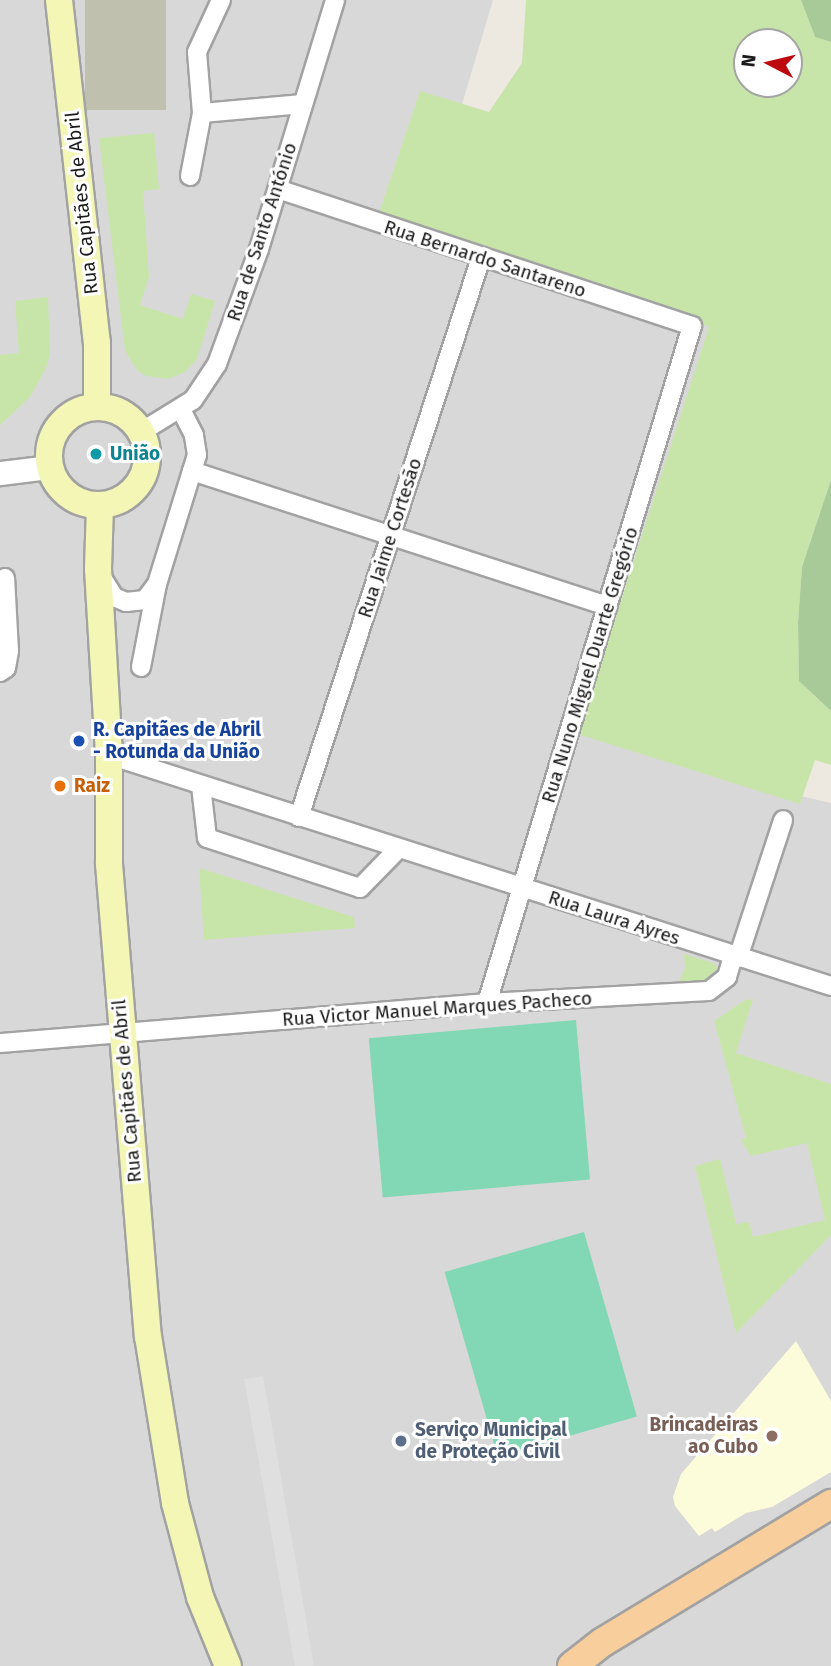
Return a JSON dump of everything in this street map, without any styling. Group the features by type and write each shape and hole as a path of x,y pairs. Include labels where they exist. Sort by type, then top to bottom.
{"main road":[{"name":"Rua Capitães de Abril","path":"59,0 97,343 97,406"},
{"path":"97,406 123,413 141,432 146,445 144,474 127,496 100,505 87,504 62,491 49,467 48,454 55,430 73,412 97,406"},
{"name":"Rua Capitães de Abril","path":"100,505 98,569 109,755 109,864 121,1035 155,1387 175,1503 200,1597 228,1666"},
{"path":"572,1666 603,1642 831,1504"}],"street":[{"path":"190,176 202,113 197,52 221,0"},
{"name":"Rua de Santo António","path":"141,432 181,410 204,388 217,364 278,189 335,0"},
{"path":"202,113 303,104"},
{"name":"Rua Bernardo Santareno","path":"278,189 692,327"},
{"name":"Rua Jaime Cortesão","path":"299,817 481,258"},
{"name":"Rua Nuno Miguel Duarte Gregório","path":"487,1003 692,327"},
{"path":"141,667 157,584 192,471 197,443 181,410"},
{"path":"0,473 49,467"},
{"path":"192,471 608,606"},
{"path":"98,569 114,597 126,602 145,600 157,584"},
{"path":"0,672 6,668 9,651 5,578"},
{"name":"Rua Laura Ayres","path":"109,755 831,986"},
{"path":"201,786 207,838 359,888 398,849"},
{"name":"Rua Victor Manuel Marques Pacheco","path":"0,1043 487,1003 709,990 727,977 736,957 783,820"}],"shaded area":[{"path":"0,0 493,0 428,219 623,285 714,327 796,795 831,803 831,1666 0,1666"},
{"path":"85,0 166,0 166,110 85,110"},
{"name":"Brincadeiras ao Cubo","path":"796,1341 831,1401 831,1472 772,1507 746,1513 715,1532 712,1528 699,1536 675,1506 673,1497 681,1474"},
{"path":"263,1376 314,1666 295,1666 244,1379"}],"green space":[{"path":"526,0 801,0 815,37 831,42 831,480 802,567 798,623 799,681 831,711 831,765 815,760 800,804 578,734 709,327 683,314 379,213 420,91 489,112 522,63"},
{"path":"801,0 831,0 831,42 815,37"},
{"path":"154,133 159,189 143,191 149,277 140,305 183,319 191,294 215,301 197,359 185,372 168,379 146,376 137,370 125,351 99,138"},
{"path":"48,297 50,353 46,368 30,397 0,425 0,355 19,353 15,301"},
{"path":"831,480 831,711 799,681 798,623 802,567"},
{"path":"199,868 354,917 355,928 204,940"},
{"path":"684,954 713,963 719,968 717,975 704,983 678,984 685,968"},
{"path":"753,999 736,1053 831,1084 831,1235 736,1333 695,1166 720,1159 736,1224 749,1222 753,1237 825,1220 807,1143 751,1156 741,1140 746,1138 714,1021 745,1000"},
{"path":"576,1020 590,1179 383,1198 369,1038"},
{"path":"584,1232 637,1417 498,1457 445,1272"}],"place":[{"name":"União","path":"96,454"},
{"name":"R. Capitães de Abril - Rotunda da União","path":"79,741"},
{"name":"Raiz","path":"60,786"},
{"name":"Brincadeiras ao Cubo","path":"772,1436"},
{"name":"Serviço Municipal de Proteção Civil","path":"401,1441"}]}
